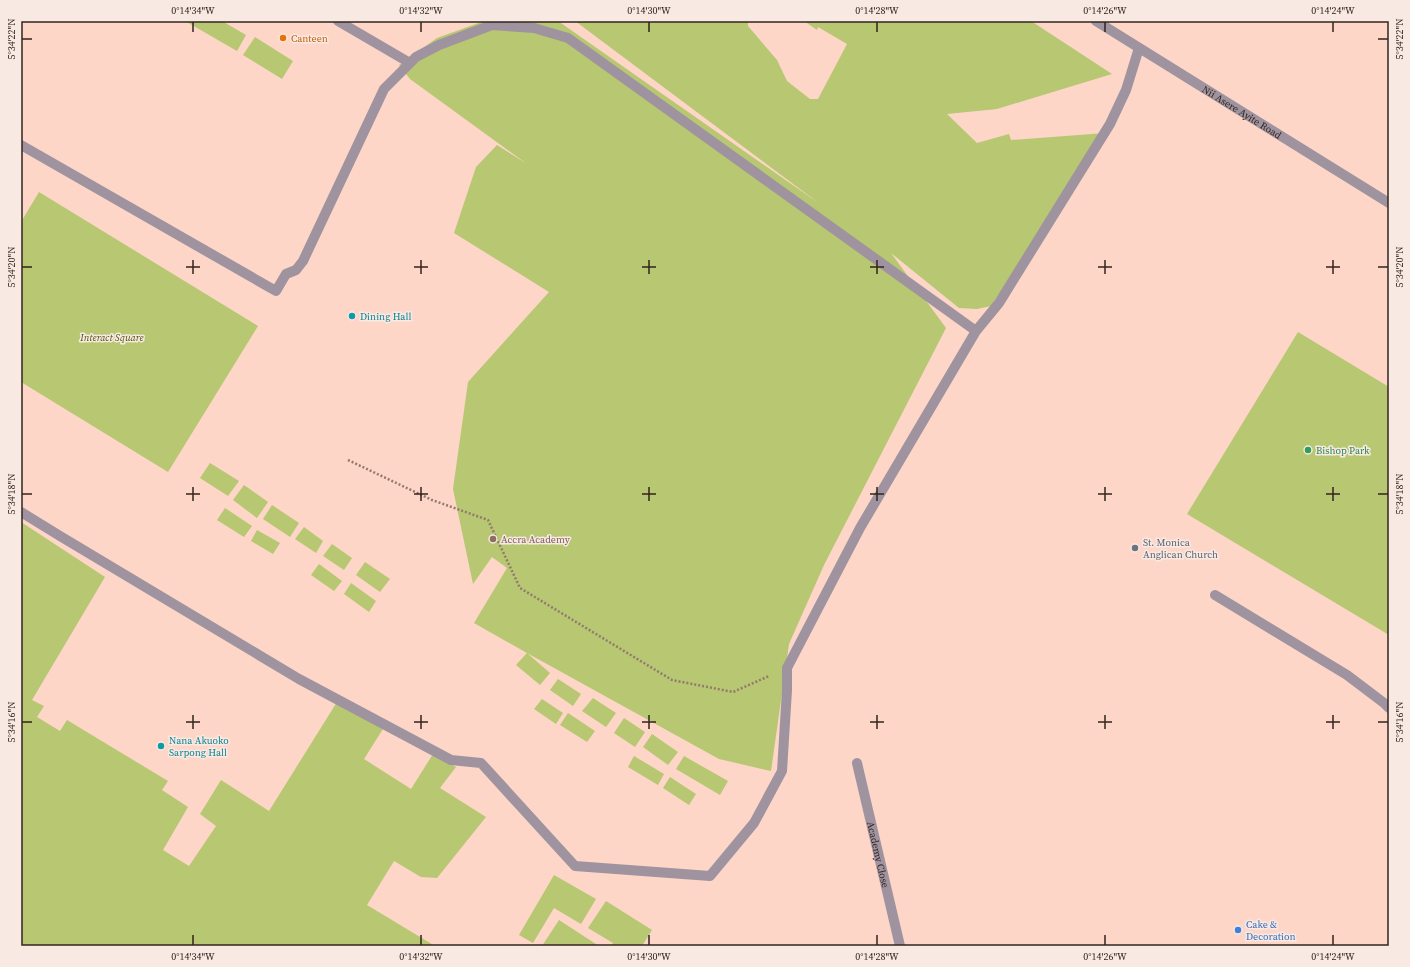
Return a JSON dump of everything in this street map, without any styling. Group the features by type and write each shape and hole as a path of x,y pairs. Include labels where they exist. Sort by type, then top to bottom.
{"street":[{"path":"338,21 410,63"},
{"name":"Nii Asere Ayite Road","path":"1096,21 1389,203"},
{"path":"21,144 276,291 286,274 296,270 303,261 384,89 416,57 439,45 492,25 534,28 568,38 976,330"},
{"path":"21,512 299,679 452,760 481,762 574,866 710,876 754,823 782,771 788,690 787,668 860,528 976,330 999,304 1110,124 1126,90 1139,48"},
{"path":"1214,595 1347,675 1389,708"},
{"name":"Academy Close","path":"857,763 900,946"}],"path":[{"path":"348,460 432,500 488,520 520,588 672,680 733,692 787,668"}],"green space":[{"path":"185,21 222,21 246,35 237,51"},
{"path":"484,21 558,21 820,204 575,21 748,21 748,26 777,60 787,81 810,99 818,99 847,44 818,27 817,30 804,21 1031,21 1112,74 997,109 947,114 977,143 1009,134 1011,140 1105,133 991,306 977,309 959,308 891,253 946,328 824,565 789,644 771,771 719,759 474,623 507,568 492,557 473,584 453,489 468,382 549,292 454,233 476,167 497,145 527,164 410,79 399,65 437,38"},
{"path":"255,37 293,61 282,79 243,55"},
{"name":"Interact Square","path":"39,192 258,326 168,472 21,382 21,222"},
{"name":"Bishop Park","path":"1298,332 1389,387 1389,635 1187,514"},
{"path":"210,463 239,481 228,496 200,478"},
{"path":"244,485 268,502 257,518 233,500"},
{"path":"272,505 299,523 290,537 263,519"},
{"path":"225,508 252,526 244,537 217,520"},
{"path":"21,522 105,577 32,700 44,706 37,717 60,731 67,720 168,781 162,790 188,807 163,850 189,866 216,826 200,814 221,780 269,811 337,702 383,729 364,759 411,789 433,754 456,767 440,788 486,817 437,878 421,877 394,861 367,905 435,946 21,946"},
{"path":"304,527 323,541 316,553 295,539"},
{"path":"257,530 280,543 273,554 251,541"},
{"path":"332,544 352,558 344,570 323,556"},
{"path":"365,562 390,579 380,592 356,575"},
{"path":"319,564 342,581 334,591 311,575"},
{"path":"351,583 376,601 369,612 344,594"},
{"path":"527,653 550,673 540,685 516,665"},
{"path":"558,679 581,694 573,706 550,690"},
{"path":"593,698 616,713 606,727 582,711"},
{"path":"542,699 563,713 556,724 534,709"},
{"path":"568,713 595,731 587,742 560,725"},
{"path":"624,718 645,732 635,747 614,733"},
{"path":"652,734 678,752 668,765 643,747"},
{"path":"634,756 664,774 658,785 628,767"},
{"path":"684,756 728,781 720,795 676,769"},
{"path":"670,777 696,794 689,805 663,788"},
{"path":"554,875 596,899 581,924 554,908 533,943 519,935"},
{"path":"606,901 652,930 642,946 611,946 613,943 588,928"},
{"path":"559,920 599,946 542,946"}],"place":[{"name":"Canteen","path":"283,38"},
{"name":"Dining Hall","path":"352,316"},
{"name":"Bishop Park","path":"1308,450"},
{"name":"Accra Academy","path":"493,539"},
{"name":"St. Monica Anglican Church","path":"1135,548"},
{"name":"Nana Akuoko Sarpong Hall","path":"161,746"},
{"name":"Cake & Decoration","path":"1238,930"}]}
